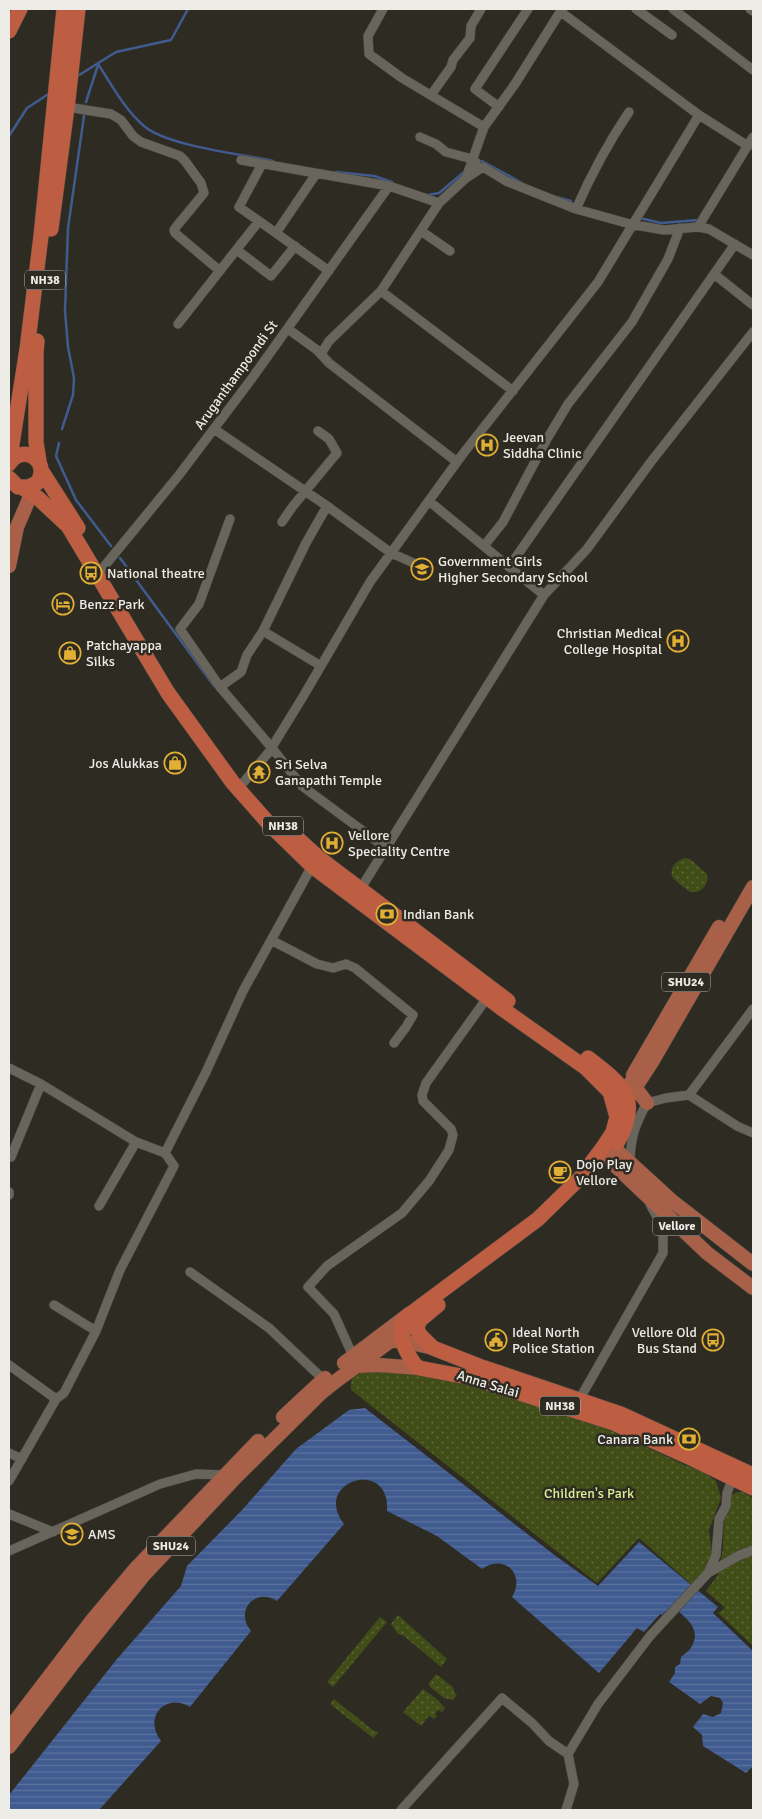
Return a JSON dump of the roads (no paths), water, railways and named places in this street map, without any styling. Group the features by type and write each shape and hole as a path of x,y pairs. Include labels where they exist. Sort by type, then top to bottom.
{"highway":[{"path":"9,30 20,9"},
{"name":"NH38","path":"64,9 68,36 63,103 36,353 34,479 100,571 168,693 271,826 312,866 487,998 586,1068 610,1092 624,1096"},
{"name":"NH38","path":"68,36 78,9"},
{"name":"NH38","path":"9,464 12,410 27,349 63,103"},
{"name":"NH38","path":"9,464 16,456 26,454 35,458 34,479 100,571"},
{"name":"NH38","path":"9,478 14,485 34,479"},
{"name":"NH38","path":"241,786 319,858 606,1072 624,1096"},
{"path":"419,1368 398,1338 401,1324 538,1229 568,1203 610,1153 627,1121 629,1110 624,1096"},
{"path":"418,1314 538,1218 581,1177 612,1132 624,1096"},
{"path":"418,1314 420,1320 417,1327 419,1334 433,1348"},
{"name":"Anna Salai","path":"433,1348 621,1414 753,1475"},
{"name":"Anna Salai","path":"419,1368 472,1378 611,1422 733,1477 753,1488"}],"main road":[{"path":"9,566 17,528 34,479"},
{"name":"SHU24","path":"624,1096 729,910 753,877"},
{"name":"SHU24","path":"624,1096 657,1054 753,887"},
{"path":"624,1096 647,1103"},
{"path":"610,1153 630,1164 672,1201 753,1264"},
{"name":"Vellore","path":"610,1153 646,1197 706,1254 753,1288"},
{"name":"SHU24","path":"9,1729 118,1589 154,1548 225,1475 323,1379 354,1361 418,1314"},
{"path":"354,1361 380,1342 398,1338 433,1348"},
{"path":"354,1361 419,1368"},
{"name":"SHU24","path":"9,1747 85,1647 143,1576 280,1433 354,1361"}],"street":[{"path":"384,9 368,36 369,54 402,78 484,127"},
{"path":"431,96 451,67 453,60 470,38 471,26 481,9"},
{"path":"499,107 475,89 528,9"},
{"path":"636,9 672,35"},
{"path":"673,9 753,70"},
{"path":"466,178 484,127 515,84 561,10 699,114 748,146"},
{"path":"63,103 111,114 121,120 133,136 141,142 180,156 185,161 201,184 204,193 174,230 175,233 220,271"},
{"path":"576,209 610,139 629,112"},
{"path":"241,786 272,748 370,582 457,462 598,282 617,254 632,224 699,114"},
{"path":"420,137 436,144 446,152 472,159 506,181 576,209 632,224 664,230 698,227 709,229 753,255"},
{"path":"698,227 753,137"},
{"path":"241,160 389,186 439,203"},
{"path":"262,164 239,208 329,271"},
{"path":"321,354 329,341 381,292 439,203 466,178 483,167"},
{"path":"276,233 316,174"},
{"name":"Aruganthampoondi St","path":"100,571 179,475 214,429 288,329 389,186"},
{"path":"178,324 259,221"},
{"path":"484,546 503,522 546,439 568,404 637,314 668,259 680,228"},
{"path":"421,231 450,251"},
{"path":"509,566 735,244"},
{"path":"237,250 272,276 295,246"},
{"path":"714,274 753,305"},
{"path":"381,292 513,391"},
{"path":"288,329 317,350 329,364 457,462"},
{"path":"361,888 544,595 588,549 650,463 753,332"},
{"path":"214,429 328,506 391,553 424,568"},
{"path":"282,522 337,453 329,439 318,431"},
{"path":"429,501 544,595"},
{"path":"220,687 241,672 247,655 264,631 306,543 328,506"},
{"path":"230,519 200,604 180,629 220,687 302,786 386,848"},
{"path":"264,631 321,666"},
{"path":"165,1153 206,1072 243,991 312,866"},
{"path":"271,940 318,964 333,968 346,964 355,968 412,1015 394,1043"},
{"path":"354,1361 334,1314 308,1287 327,1266 402,1213 429,1181 449,1150 453,1135 451,1130 423,1101 422,1095 426,1083 487,998"},
{"path":"689,1095 753,1009"},
{"path":"9,1068 42,1084 136,1142 165,1153 174,1166 120,1270 96,1332 64,1393 56,1399 9,1481"},
{"path":"11,1157 42,1084"},
{"path":"579,1400 663,1252 663,1228 630,1164 630,1146 636,1122 647,1103 689,1095 737,1126 753,1133"},
{"path":"99,1206 136,1142"},
{"path":"190,1272 269,1328 323,1379"},
{"path":"54,1305 96,1332"},
{"path":"10,1367 56,1399"},
{"path":"9,1453 22,1458"},
{"path":"9,1551 160,1484 196,1474 225,1475"},
{"path":"708,1573 716,1554 719,1519 726,1506 727,1493 733,1477"},
{"path":"9,1514 53,1532"},
{"path":"566,1810 574,1784 568,1754 598,1704 650,1636 708,1573 753,1550"},
{"path":"400,1810 502,1698 532,1722 549,1742 568,1754"}],"water":[{"path":"365,1408 557,1557 598,1586 639,1542 718,1607 713,1613 753,1651 753,1766 746,1773 703,1746 702,1735 693,1727 703,1714 713,1717 721,1713 723,1703 720,1698 711,1696 700,1704 669,1682 675,1673 675,1667 680,1664 681,1657 690,1649 695,1636 694,1630 687,1619 671,1606 662,1615 660,1614 644,1632 637,1628 599,1673 512,1597 516,1589 516,1581 510,1568 498,1563 482,1569 437,1536 387,1511 385,1494 377,1484 366,1480 355,1481 344,1487 337,1496 337,1509 344,1524 277,1601 269,1597 261,1597 249,1603 245,1616 246,1623 251,1631 190,1707 181,1703 172,1703 165,1705 159,1710 154,1724 161,1741 99,1810 9,1810 9,1795 117,1659 181,1586 187,1566 242,1510 296,1449 349,1410"}],"waterway":[{"path":"76,77 116,52 171,40 188,9"},
{"path":"98,64 130,112 144,126 155,133 186,144 273,161"},
{"path":"86,102 98,65"},
{"path":"9,136 27,108 50,93"},
{"path":"62,429 73,395 74,378 68,347 65,311 68,228 84,116"},
{"path":"478,163 482,161 522,183"},
{"path":"336,172 374,176 392,182"},
{"path":"428,195 439,193 464,172"},
{"path":"557,197 571,201"},
{"path":"640,218 661,223 699,220"},
{"path":"59,443 56,456 76,500 111,546"},
{"path":"120,558 214,686"}],"place":[{"name":"Jeevan Siddha Clinic","path":"487,445"},
{"name":"Government Girls Higher Secondary School","path":"422,569"},
{"name":"National theatre","path":"91,573"},
{"name":"Benzz Park","path":"63,604"},
{"name":"Christian Medical College Hospital","path":"678,641"},
{"name":"Patchayappa Silks","path":"70,653"},
{"name":"Jos Alukkas","path":"175,763"},
{"name":"Sri Selva Ganapathi Temple","path":"259,772"},
{"name":"Vellore Speciality Centre","path":"332,843"},
{"name":"Indian Bank","path":"387,914"},
{"name":"Dojo Play Vellore","path":"560,1172"},
{"name":"Ideal North Police Station","path":"496,1340"},
{"name":"Vellore Old Bus Stand","path":"713,1340"},
{"name":"Canara Bank","path":"689,1439"},
{"name":"AMS","path":"72,1534"}],"park label":[{"name":"Children's Park","path":"589,1493"}]}
